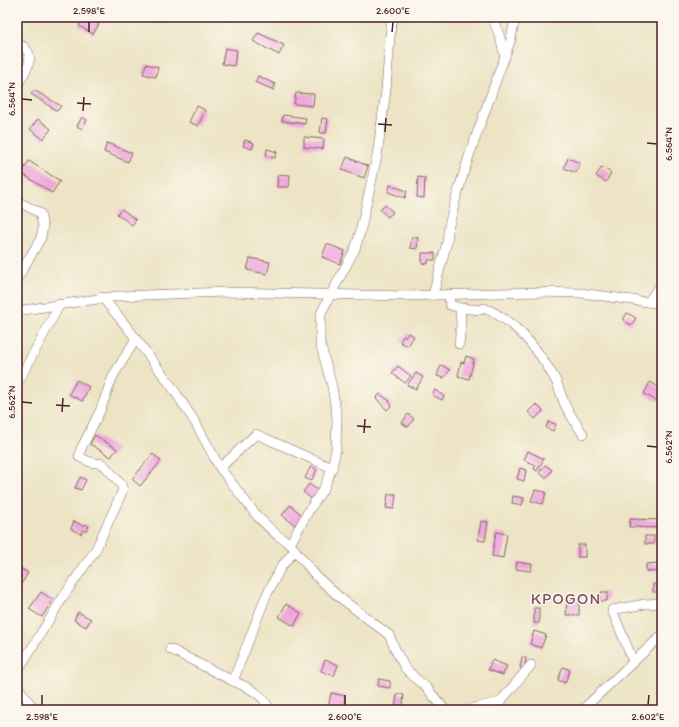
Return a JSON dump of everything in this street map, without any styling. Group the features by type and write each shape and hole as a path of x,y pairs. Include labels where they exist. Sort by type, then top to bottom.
{"street":[{"path":"233,681 266,596 292,547 308,512 324,488 332,468 336,449 337,418 332,386 320,343 321,313 355,249 360,233 377,156 386,90 391,25 394,17"},
{"path":"492,17 500,37 505,57"},
{"path":"433,295 447,242 456,198 470,152 511,39 515,17"},
{"path":"17,43 26,48 30,55 30,59 17,86"},
{"path":"17,201 40,213 43,227 41,238 17,279"},
{"path":"648,302 662,282"},
{"path":"17,311 102,298 146,294 226,292 406,296 533,292 581,293 662,304"},
{"path":"449,294 450,305 460,308 481,310 484,308 503,316 531,343 542,357 566,407 583,434"},
{"path":"102,298 136,339 195,422 220,468 257,516 292,547 316,576 338,596 389,635 405,668 426,687 445,710"},
{"path":"17,384 60,304"},
{"path":"459,344 461,325 460,308"},
{"path":"17,672 65,594 95,551 123,490 121,484 103,464 90,462 79,457 81,449 100,411 113,376 136,339"},
{"path":"220,468 256,434 332,468"},
{"path":"633,661 612,610 645,604 662,603"},
{"path":"582,710 662,634"},
{"path":"170,649 260,696 268,702 270,710"},
{"path":"466,710 498,706 531,665"},
{"path":"17,686 35,710"}],"building":[{"path":"84,17 87,17 99,24 93,34 79,26"},
{"path":"258,33 284,45 279,55 253,41"},
{"path":"225,48 237,50 234,66 222,64"},
{"path":"146,64 158,67 156,77 143,74"},
{"path":"258,76 275,84 274,90 255,82"},
{"path":"34,90 61,106 57,111 31,94"},
{"path":"296,93 314,94 313,106 294,104"},
{"path":"197,106 205,110 198,126 189,122"},
{"path":"283,115 306,118 305,124 282,121"},
{"path":"82,117 87,120 82,129 77,126"},
{"path":"322,118 328,119 326,133 320,133"},
{"path":"38,119 51,129 43,139 30,129"},
{"path":"304,137 324,139 323,149 304,147"},
{"path":"245,140 254,143 252,149 243,146"},
{"path":"107,143 132,153 128,162 104,152"},
{"path":"267,149 277,152 275,158 266,156"},
{"path":"347,157 368,166 364,178 342,170"},
{"path":"568,158 580,163 576,173 564,168"},
{"path":"29,161 60,181 52,193 21,173"},
{"path":"602,167 611,173 606,182 596,176"},
{"path":"278,174 290,175 289,187 277,187"},
{"path":"418,177 425,178 424,198 417,197"},
{"path":"390,185 407,191 405,198 388,192"},
{"path":"385,205 393,212 388,217 380,210"},
{"path":"122,209 136,220 132,225 117,214"},
{"path":"412,237 418,238 417,249 410,248"},
{"path":"327,244 345,251 340,264 322,257"},
{"path":"422,253 435,253 435,260 428,260 428,264 422,263"},
{"path":"250,258 270,262 267,274 247,270"},
{"path":"627,313 636,318 631,325 623,320"},
{"path":"408,333 414,336 408,346 400,342 403,336 405,337"},
{"path":"466,356 474,359 469,379 458,376 461,362 464,363"},
{"path":"441,365 450,370 444,378 437,376"},
{"path":"398,366 411,376 405,383 392,373"},
{"path":"416,373 423,377 416,389 407,385"},
{"path":"77,380 89,387 82,401 69,394"},
{"path":"650,382 662,389 662,396 659,402 644,394"},
{"path":"435,390 444,396 442,400 432,395"},
{"path":"380,394 390,401 389,402 392,405 387,410 376,398"},
{"path":"536,404 543,411 535,419 528,412"},
{"path":"408,414 414,419 408,427 402,423"},
{"path":"548,422 556,424 553,431 546,428"},
{"path":"95,435 117,449 111,457 90,444"},
{"path":"528,451 544,459 537,471 534,469 536,465 524,460"},
{"path":"153,454 161,461 140,486 132,479"},
{"path":"545,465 552,470 546,478 539,473"},
{"path":"311,466 317,470 311,481 305,478"},
{"path":"520,468 526,470 524,481 517,479"},
{"path":"80,477 86,480 81,490 75,488"},
{"path":"309,484 319,491 313,500 303,492"},
{"path":"535,490 546,492 543,504 531,501"},
{"path":"388,494 396,494 394,509 386,508"},
{"path":"513,496 524,498 522,505 512,503"},
{"path":"290,505 303,516 295,525 282,515"},
{"path":"630,519 662,520 662,528 629,527"},
{"path":"74,521 83,526 86,524 89,527 86,531 83,530 81,534 71,529"},
{"path":"481,521 488,522 485,541 478,540"},
{"path":"496,532 507,534 503,558 492,556"},
{"path":"645,536 654,536 654,544 645,544"},
{"path":"578,545 585,545 585,557 578,557"},
{"path":"517,562 532,564 531,571 516,569"},
{"path":"658,563 658,572 646,571 646,564"},
{"path":"17,566 28,573 20,586 17,584"},
{"path":"653,584 660,584 660,592 653,592"},
{"path":"41,592 53,600 42,617 29,609"},
{"path":"601,592 608,592 607,601 600,601"},
{"path":"567,600 579,601 579,615 566,615"},
{"path":"286,604 301,613 294,626 279,617"},
{"path":"534,608 539,608 539,623 534,623"},
{"path":"78,612 91,619 86,627 74,620"},
{"path":"534,631 546,635 541,648 530,644"},
{"path":"522,657 526,658 525,669 520,668"},
{"path":"325,660 338,665 334,676 321,671"},
{"path":"492,660 507,666 503,675 488,670"},
{"path":"563,667 570,670 565,683 558,680"},
{"path":"379,679 390,681 390,688 378,686"},
{"path":"331,693 345,696 343,710 328,709"},
{"path":"397,694 404,695 402,710 395,710"}],"district":[{"name":"KPOGON","path":"566,598"}]}
